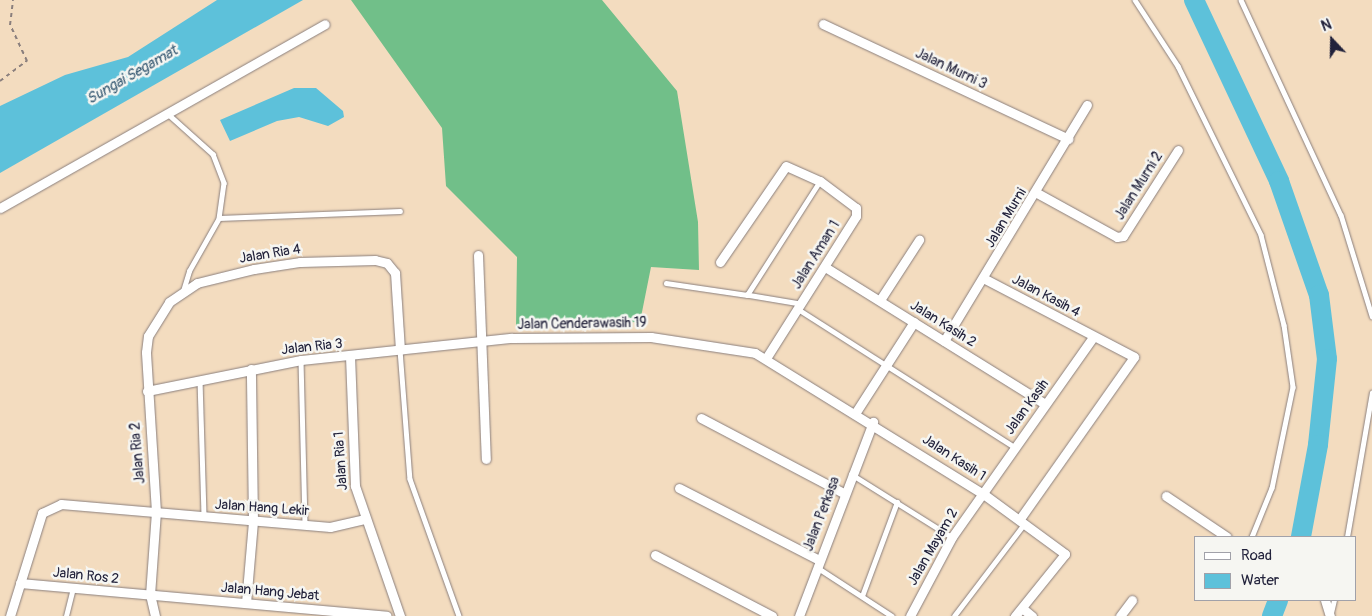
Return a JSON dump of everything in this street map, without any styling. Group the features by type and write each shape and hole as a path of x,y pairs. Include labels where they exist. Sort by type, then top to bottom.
{"street":[{"path":"0,208 164,112 325,24"},
{"name":"Jalan Murni 3","path":"823,24 1068,139"},
{"name":"Jalan Murni","path":"944,342 985,279 1087,106"},
{"name":"Jalan Murni 2","path":"1037,193 1117,237 1124,236 1178,150"},
{"name":"Jalan Aman 1","path":"720,262 780,170 792,166 820,181 856,208 856,216 767,357"},
{"path":"880,300 918,240"},
{"path":"478,254 486,459"},
{"name":"Jalan Ria 4","path":"147,391 148,336 169,302 197,283 300,262 387,263 395,273 400,350"},
{"name":"Jalan Kasih 2","path":"825,267 1046,404"},
{"name":"Jalan Kasih 4","path":"985,279 1134,357 1133,364 1022,522"},
{"path":"856,412 914,322"},
{"name":"Jalan Cenderawasih 19","path":"482,340 625,335 767,357 873,422"},
{"name":"Jalan Kasih","path":"982,493 1094,337"},
{"name":"Jalan Ria 3","path":"147,391 301,360 482,340"},
{"name":"Jalan Ria 1","path":"350,356 353,466 364,519 400,616"},
{"path":"246,603 253,520 251,369"},
{"name":"Jalan Ria 2","path":"147,391 156,512 150,594 155,616"},
{"path":"701,418 843,493"},
{"name":"Jalan Kasih 1","path":"873,422 982,493 1065,554 1022,608"},
{"name":"Jalan Perkasa","path":"799,616 843,493 873,422"},
{"path":"679,488 817,564"},
{"name":"Jalan Mayam 2","path":"910,616 952,537 982,493"},
{"path":"1166,496 1226,536"},
{"name":"Jalan Hang Lekir","path":"20,583 42,513 61,504 330,527 364,519"},
{"path":"655,555 772,616"},
{"path":"10,616 20,583"},
{"name":"Jalan Ros 2","path":"20,583 150,594"},
{"name":"Jalan Hang Jebat","path":"150,594 246,603 285,612 387,616"},
{"path":"1120,616 1132,600"},
{"path":"1325,601 1330,616"},
{"path":"1015,616 1022,608 1032,616"}],"lane":[{"path":"1135,0 1178,66 1261,235 1284,325 1293,387 1272,488 1252,536"},
{"path":"1241,0 1341,215 1372,316"},
{"path":"164,112 184,124 213,154 224,183 219,218 188,271 183,291"},
{"path":"747,295 820,181"},
{"path":"219,218 400,211"},
{"path":"666,283 747,295 800,306 1015,447"},
{"path":"400,350 410,479 459,616"},
{"path":"301,360 305,525"},
{"path":"200,380 204,517"},
{"path":"1347,536 1372,393"},
{"path":"851,474 952,537"},
{"path":"862,596 897,502"},
{"path":"954,616 1022,522"},
{"path":"817,564 892,616"},
{"path":"66,616 73,587"},
{"path":"1330,616 1334,601"}],"path":[{"path":"0,81 27,61 10,25 13,0"}],"green space":[{"path":"351,0 602,0 677,91 698,222 699,270 651,267 640,322 516,326 517,257 446,186 442,128"}],"water":[{"name":"Sungai Segamat","path":"217,0 303,0 0,173 0,106 65,75 128,57"},
{"path":"294,88 316,88 343,111 344,117 328,126 299,117 277,121 230,141 220,120"}],"waterway":[{"path":"1194,0 1279,181 1319,295 1327,359 1318,445 1301,536"},
{"path":"1272,616 1278,601"}]}
